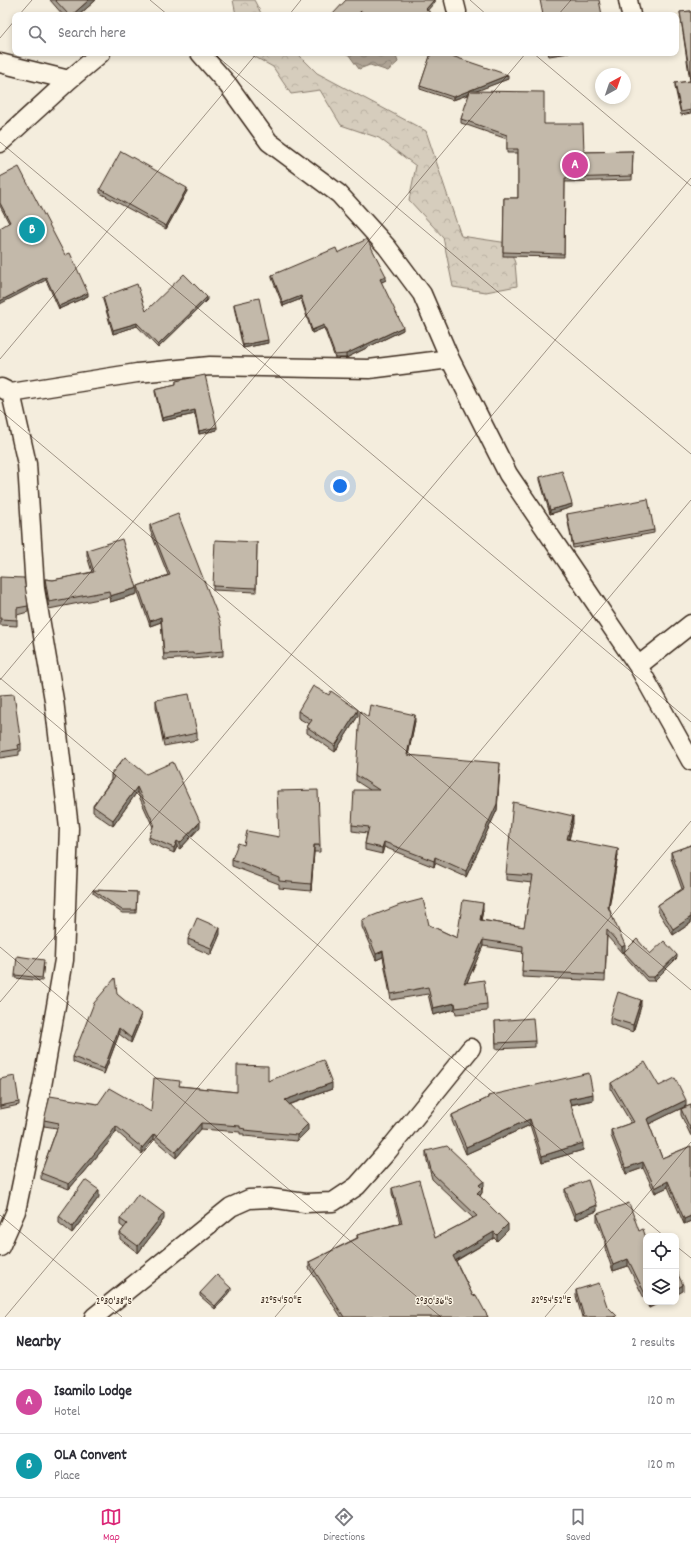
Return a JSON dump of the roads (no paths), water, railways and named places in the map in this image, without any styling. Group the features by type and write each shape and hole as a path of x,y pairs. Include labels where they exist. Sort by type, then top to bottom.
{"street":[{"path":"628,0 630,12"},
{"path":"0,143 97,56"},
{"path":"203,56 228,85 269,142 339,194 387,247 422,294 450,359 508,474 638,666 691,761"},
{"path":"0,64 69,80"},
{"path":"0,1248 16,1211 42,1086 62,968 70,828 54,700 35,589 27,464 5,390 136,373 210,366 369,369 450,359"},
{"path":"638,666 691,624"},
{"path":"94,1317 231,1207 249,1199 270,1198 305,1203 333,1202 357,1186 387,1152 471,1048"}],"water":[{"path":"350,56 396,56 398,62 388,71 370,65 359,69"}],"place":[{"name":"Isamilo Lodge","path":"575,165"},
{"name":"OLA Convent","path":"32,230"}]}
